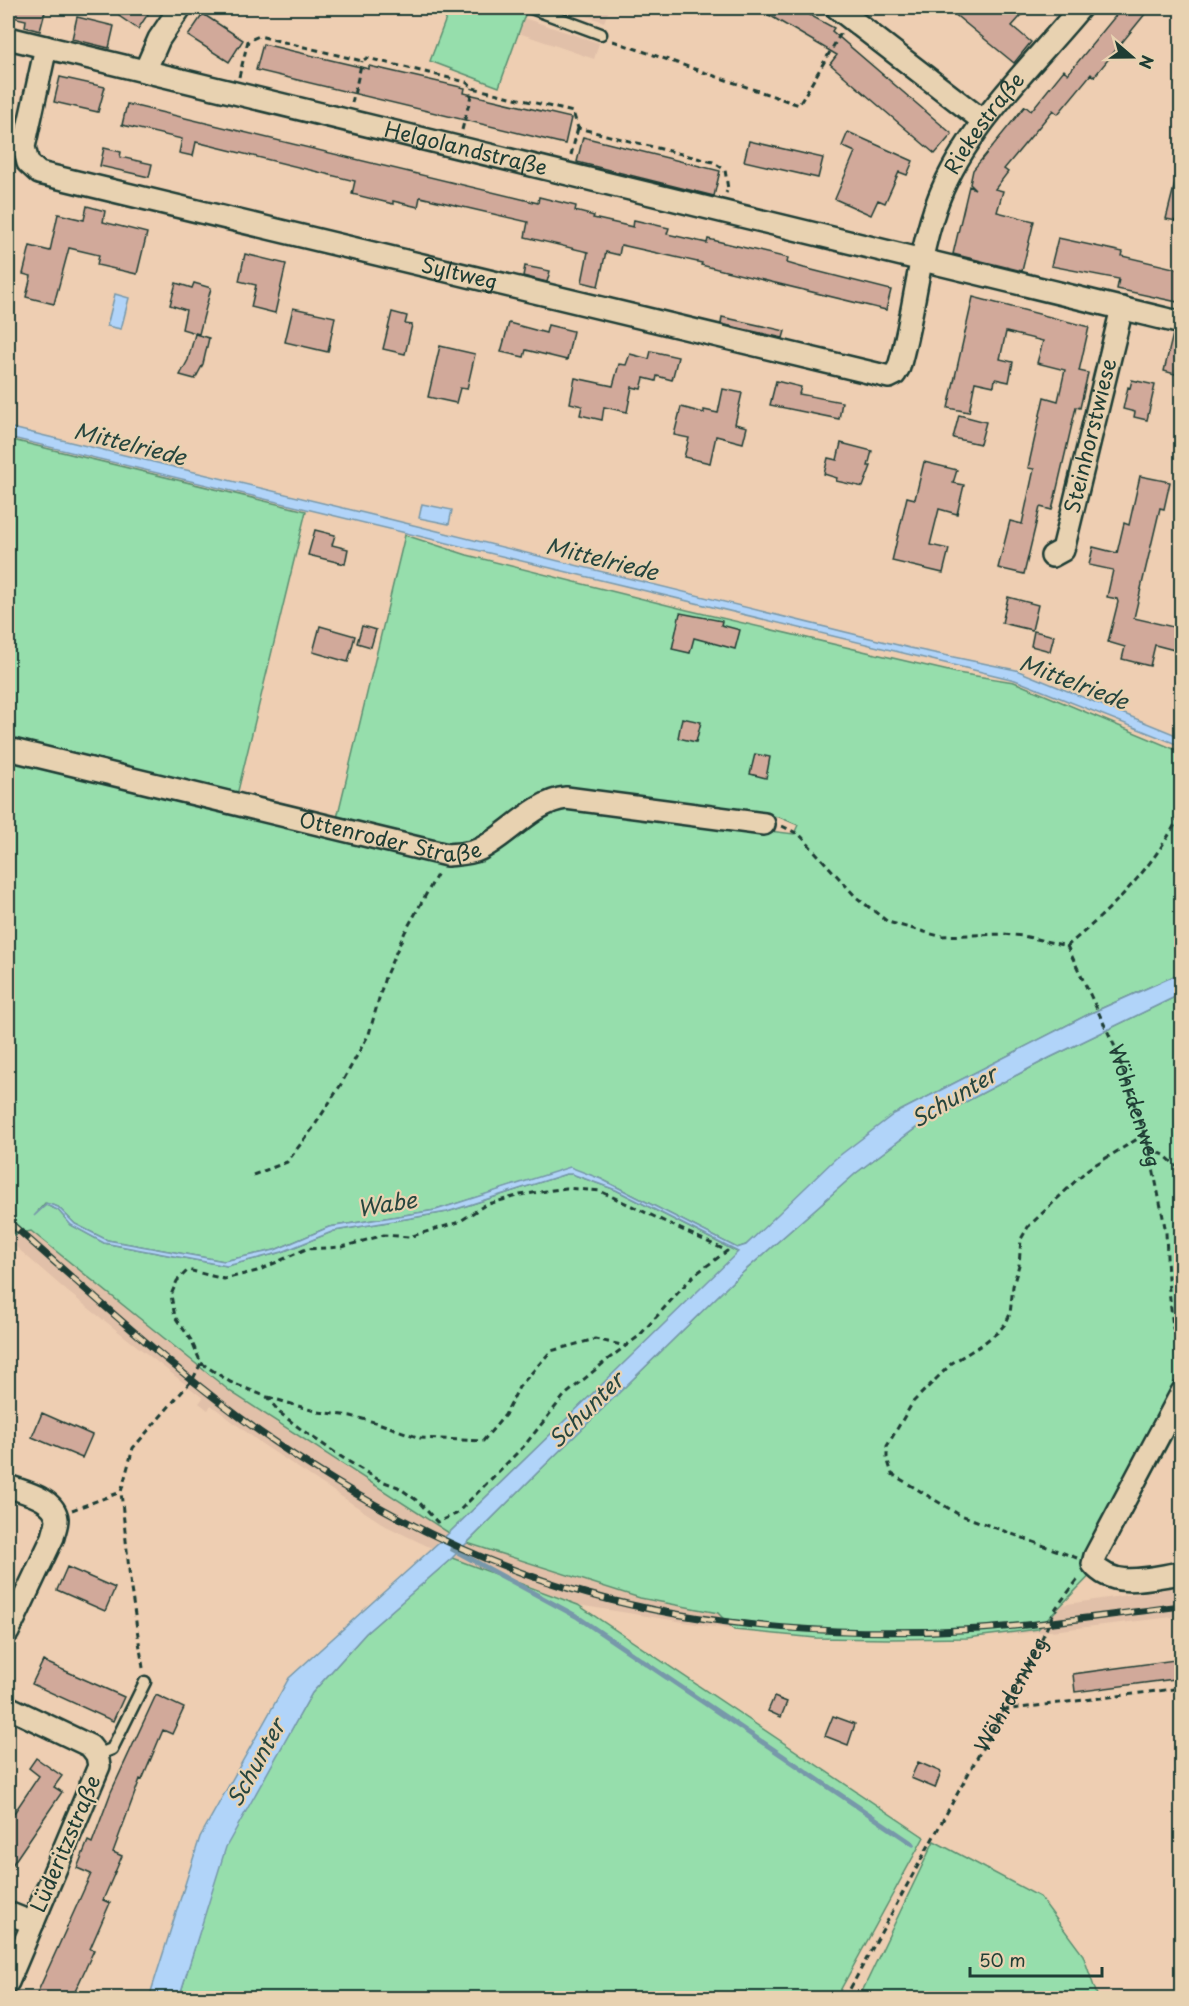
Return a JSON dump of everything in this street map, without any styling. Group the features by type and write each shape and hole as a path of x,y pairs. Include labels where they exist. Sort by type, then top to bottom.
{"street":[{"path":"145,71 159,39 180,8"},
{"path":"837,8 983,121"},
{"name":"Riekestraße","path":"922,260 933,216 948,178 983,121 1080,8"},
{"name":"Helgolandstraße","path":"8,38 922,260"},
{"name":"Syltweg","path":"46,47 25,139 25,156 32,168 39,173 72,182 890,377 899,368 922,260"},
{"path":"922,260 1182,322"},
{"name":"Steinhorstwiese","path":"1052,556 1063,550 1122,308"},
{"name":"Ottenroder Straße","path":"8,749 447,855 478,850 556,799 577,799 764,824"},
{"path":"1182,1392 1095,1556 1093,1564 1108,1577 1120,1580 1182,1573"},
{"path":"8,1486 42,1499 57,1516 53,1538 8,1632"},
{"path":"8,1707 90,1746 97,1755"},
{"name":"Lüderitzstraße","path":"8,1982 93,1782 99,1766 97,1755"},
{"path":"8,1913 33,1923"}],"lane":[{"path":"531,8 601,34"},
{"name":"Lüderitzstraße","path":"97,1755 112,1749 145,1682"}],"path":[{"path":"601,34 606,39 799,105 845,27 859,24"},
{"path":"235,93 248,41 259,36 362,61 367,58 466,81 473,88 573,112 578,128 567,173"},
{"path":"348,120 362,61"},
{"path":"458,147 473,88"},
{"path":"578,128 713,162 725,170 728,189 721,210"},
{"path":"764,824 790,829 800,835 856,897 888,922 939,936 1004,934 1067,946 1127,892 1166,840 1182,811"},
{"path":"253,1175 287,1162 313,1128 340,1086 369,1034 385,977 405,932 447,855"},
{"name":"Wöhrdenweg","path":"1067,946 1114,1047 1149,1148 1166,1232 1173,1328 1182,1346"},
{"path":"1093,1564 958,1514 892,1474 887,1458 887,1446 913,1402 925,1389 952,1363 980,1346 1006,1323 1010,1314 1013,1286 1019,1265 1021,1239 1028,1227 1088,1169 1144,1136"},
{"path":"1149,1148 1164,1155 1182,1171"},
{"path":"267,1397 280,1413 302,1430 346,1461 379,1480 398,1487 419,1502 437,1522 456,1514 524,1446 564,1396 639,1336 693,1276 727,1251 600,1191 566,1188 520,1195 485,1205 459,1222 409,1237 384,1235 342,1247 306,1249 257,1271 224,1279 188,1270 177,1281 171,1295 175,1317 191,1340 201,1363 230,1382 267,1397 318,1412 351,1416 378,1423 420,1438 483,1441 505,1415 519,1387 551,1351 595,1339 626,1346"},
{"path":"145,1682 131,1589 121,1492 133,1448 193,1379 201,1363"},
{"path":"57,1516 121,1492"},
{"name":"Wöhrdenweg","path":"844,1998 1003,1710 1056,1608 1075,1581 1093,1564"},
{"path":"1003,1710 1182,1688"}],"shaded area":[{"path":"564,8 610,8 604,22"},
{"path":"524,18 599,43 594,59 519,33"},
{"path":"8,1193 231,1392 467,1543 981,1617 1181,1587 1181,1616 967,1638 816,1638 734,1630 578,1605 452,1558 386,1526 262,1444 211,1405 208,1410 199,1403 203,1398 68,1292 8,1240"}],"green space":[{"path":"450,8 514,8 526,12 499,87 430,61"},
{"path":"8,439 306,511 237,795 8,739"},
{"path":"405,535 467,555 687,610 957,673 1014,682 1181,752 1181,973 1089,1014 894,1114 746,1245 737,1248 601,1179 570,1168 436,1210 329,1227 275,1250 224,1261 107,1240 75,1224 58,1207 45,1203 38,1211 46,1205 58,1210 71,1225 104,1243 227,1266 282,1252 334,1231 447,1212 572,1174 616,1190 737,1252 740,1251 449,1533 231,1392 31,1231 8,1236 8,759 445,865 483,862 559,808 794,834 798,825 779,817 556,788 530,800 474,840 448,845 337,818"},
{"path":"1181,994 1181,1421 1107,1558 1038,1629 967,1638 890,1639 816,1638 734,1630 718,1613 640,1598 467,1543 732,1282 856,1173 916,1128 1049,1058"},
{"path":"452,1558 578,1605 924,1837 836,1998 179,1998 225,1847 312,1693 366,1633"},
{"path":"934,1841 1040,1897 1083,1955 1098,1998 859,1998"}],"water":[{"path":"115,294 129,298 121,329 107,326"},
{"path":"8,427 910,648 1016,670 1181,737 1181,746 1015,680 8,437"},
{"path":"422,504 452,510 449,524 419,518"},
{"name":"Schunter","path":"1181,973 1181,994 1049,1058 916,1128 856,1173 732,1282 452,1558 366,1633 312,1693 226,1847 179,1998 149,1998 200,1837 289,1678 449,1533 738,1252 616,1190 572,1174 447,1212 334,1231 282,1252 227,1266 104,1243 71,1225 58,1210 46,1205 34,1216 46,1203 58,1207 75,1224 107,1240 224,1261 275,1250 329,1227 436,1210 570,1167 601,1179 737,1248 746,1245 835,1159 894,1114 1089,1014"}],"building":[{"path":"8,8 46,8 40,31 25,27 26,20 8,16"},
{"path":"125,8 152,8 138,29 119,16"},
{"path":"757,8 797,8 834,28 832,31 952,134 935,154 830,64 837,55"},
{"path":"947,8 1028,8 1012,26 1031,42 1014,63"},
{"path":"1122,8 1150,8 1094,77 1091,74 1058,114 1053,110 1004,169 1008,172 995,189 1003,191 997,212 1034,221 1022,271 953,254 969,186 975,189 970,184 973,170 1025,106 1031,111 1064,70 1068,74"},
{"path":"203,14 243,40 229,62 188,36"},
{"path":"77,17 114,26 109,48 72,39"},
{"path":"263,44 369,69 369,66 465,88 464,93 571,118 565,144 256,70"},
{"path":"60,77 105,87 98,112 54,102"},
{"path":"127,104 538,203 539,197 576,206 575,211 594,216 593,218 633,227 634,220 669,228 667,234 707,243 708,239 788,258 787,263 891,290 886,310 701,265 702,263 621,245 619,255 606,252 598,286 582,282 588,252 525,237 528,222 420,197 418,207 393,201 393,204 352,194 355,181 196,142 193,156 179,153 182,139 122,125"},
{"path":"848,132 913,161 907,175 899,172 885,203 878,200 871,215 835,199 855,152 842,146"},
{"path":"583,137 720,171 714,196 577,162"},
{"path":"749,141 823,158 818,178 744,161"},
{"path":"104,148 121,152 120,157 152,164 149,177 100,166"},
{"path":"1176,179 1182,179 1182,222 1166,219"},
{"path":"87,206 105,211 103,222 147,233 137,274 97,265 99,255 69,248 54,304 26,297 31,276 23,274 30,246 50,251 58,214 84,220"},
{"path":"1058,238 1123,252 1122,256 1182,270 1182,303 1117,289 1119,279 1051,266"},
{"path":"245,254 286,264 275,313 251,307 256,285 239,281"},
{"path":"525,266 550,271 547,282 523,276"},
{"path":"176,283 192,288 194,283 211,288 199,334 182,329 186,310 170,305"},
{"path":"973,297 1089,327 1079,371 1088,373 1080,408 1076,407 1052,510 1040,507 1024,574 998,568 1010,521 1022,524 1034,469 1028,468 1044,397 1058,401 1065,370 1037,363 1043,341 1006,332 1000,359 1013,362 1009,382 995,379 994,386 975,382 969,412 948,408"},
{"path":"293,308 335,317 328,352 285,342"},
{"path":"392,312 407,316 405,324 412,325 405,354 383,349"},
{"path":"722,317 785,331 783,338 721,324"},
{"path":"509,323 546,333 548,325 573,331 567,360 526,350 524,357 501,352"},
{"path":"195,334 209,338 203,364 195,379 180,375 188,360"},
{"path":"1173,334 1182,335 1182,376 1164,371"},
{"path":"440,346 475,354 467,389 460,388 456,403 428,397"},
{"path":"651,351 678,357 672,380 657,376 656,381 644,378 641,389 632,387 627,412 604,407 602,420 580,415 582,406 570,403 575,378 613,386 619,364 626,365 630,354 649,359"},
{"path":"1132,380 1155,385 1147,420 1134,417 1135,412 1123,409"},
{"path":"776,381 801,387 799,394 842,402 839,419 770,405"},
{"path":"723,389 742,393 735,424 747,427 743,443 716,436 710,463 684,457 689,438 674,435 681,407 704,413 704,410 718,413"},
{"path":"959,415 986,422 980,444 953,438"},
{"path":"841,443 872,451 868,466 871,466 863,487 836,481 837,478 824,474 828,458 837,460"},
{"path":"924,462 957,470 953,483 964,485 957,514 939,509 930,545 949,549 943,573 892,561 907,497 915,499"},
{"path":"1140,476 1170,482 1164,509 1160,508 1134,618 1182,629 1182,652 1155,645 1150,666 1122,659 1125,647 1108,642 1118,602 1117,599 1107,597 1113,570 1089,565 1093,547 1117,553 1124,523 1129,525"},
{"path":"315,530 335,535 332,545 348,549 345,564 308,555"},
{"path":"1008,597 1038,605 1032,630 1002,623"},
{"path":"680,613 722,621 721,625 740,630 735,649 694,638 690,653 672,649"},
{"path":"320,626 355,636 348,662 313,652"},
{"path":"362,626 376,630 371,647 357,643"},
{"path":"1034,631 1054,636 1050,651 1031,646"},
{"path":"682,718 701,722 696,742 678,738"},
{"path":"755,754 770,757 766,778 750,774"},
{"path":"42,1413 92,1435 82,1458 32,1437"},
{"path":"67,1567 115,1588 105,1611 57,1590"},
{"path":"1182,1659 1182,1678 1075,1692 1073,1674"},
{"path":"43,1661 124,1697 113,1721 32,1684"},
{"path":"156,1695 184,1708 172,1734 163,1730 142,1780 140,1779 113,1852 122,1856 103,1900 110,1903 90,1949 94,1950 72,1998 35,1998 91,1874 77,1868 88,1841 92,1843 111,1792"},
{"path":"774,1697 787,1702 781,1717 768,1711"},
{"path":"833,1716 855,1724 848,1745 825,1736"},
{"path":"36,1758 62,1776 54,1787 62,1792 8,1871 8,1822 39,1776 29,1768"},
{"path":"918,1762 941,1772 935,1788 911,1778"}],"waterway":[{"path":"452,1549 576,1616 913,1844"}],"railway":[{"path":"8,1221 171,1363 273,1441 347,1488 424,1531 546,1581 635,1606 684,1615 733,1623 833,1631 981,1629 1182,1606"}],"water label":[{"name":"Mittelriede","path":"130,444"},
{"name":"Mittelriede","path":"602,559"},
{"name":"Mittelriede","path":"1074,682"},
{"name":"Wabe","path":"387,1204"}]}
